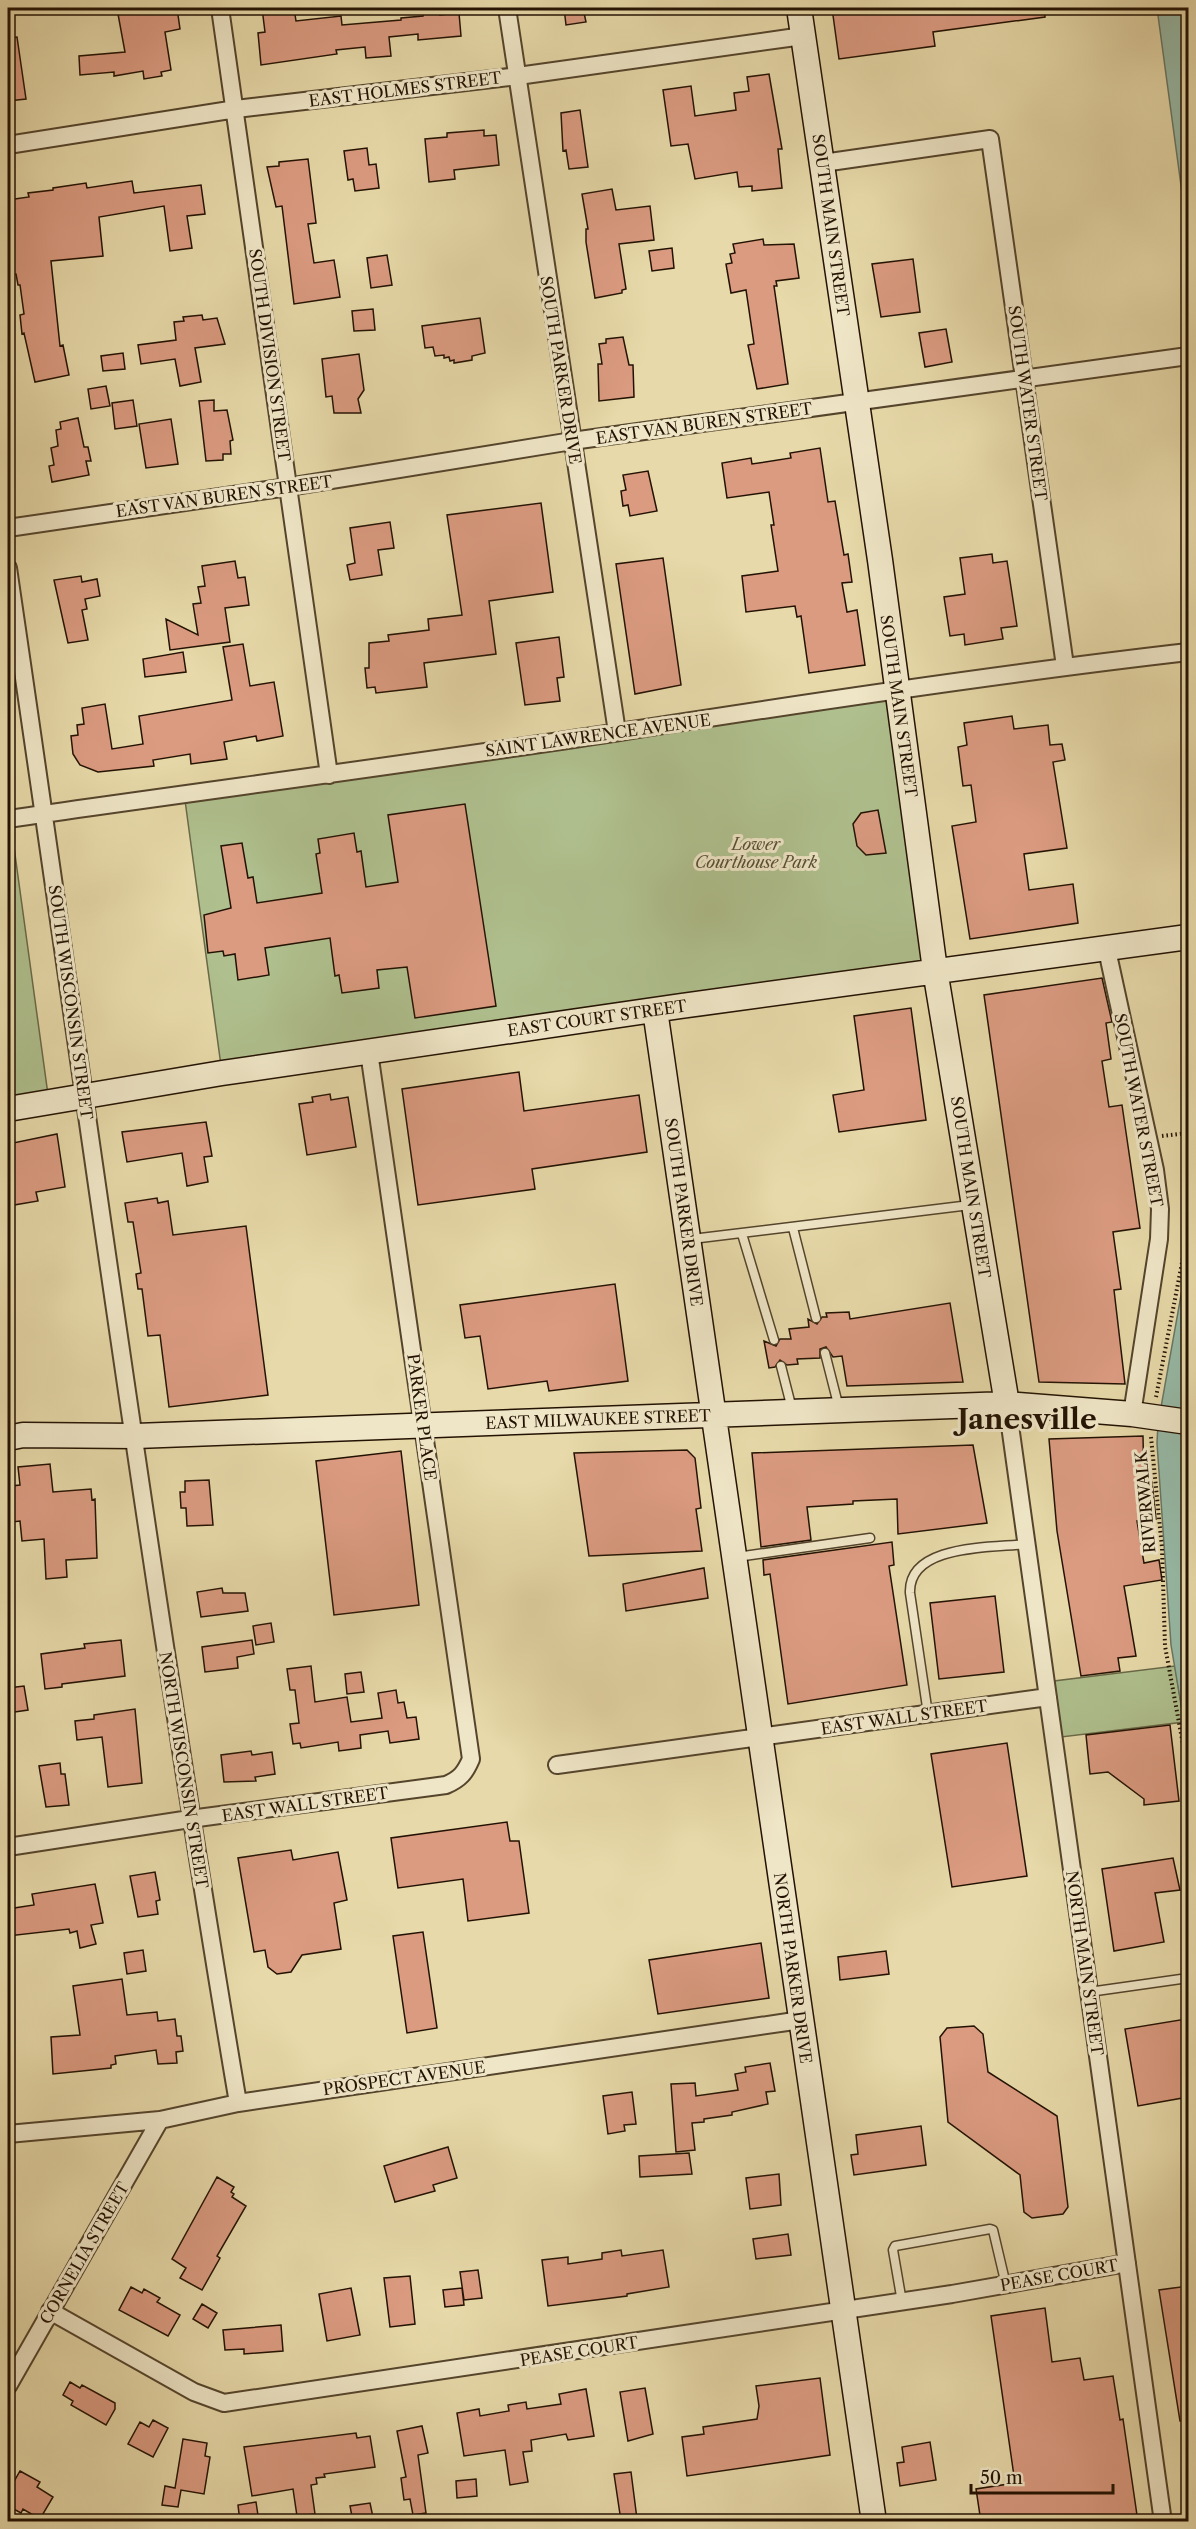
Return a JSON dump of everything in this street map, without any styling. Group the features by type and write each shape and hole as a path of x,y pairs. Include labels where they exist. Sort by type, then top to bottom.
{"main road":[{"name":"SOUTH MAIN STREET","path":"799,8 823,163 935,970 1007,1404"},
{"name":"EAST COURT STREET","path":"8,1109 655,1010 935,970 1107,950 1188,937"},
{"name":"SOUTH PARKER DRIVE","path":"655,1010 714,1415"},
{"name":"EAST MILWAUKEE STREET","path":"8,1438 23,1435 136,1436 1007,1404 1147,1416 1188,1422"},
{"name":"NORTH PARKER DRIVE","path":"714,1415 874,2522"}],"street":[{"name":"SOUTH DIVISION STREET","path":"220,8 329,775"},
{"name":"SOUTH PARKER DRIVE","path":"507,8 617,732"},
{"name":"EAST HOLMES STREET","path":"8,145 236,109 518,76 803,36"},
{"name":"SOUTH WATER STREET","path":"823,163 990,139 1065,666"},
{"name":"EAST VAN BUREN STREET","path":"8,528 288,487 572,441 1025,381 1188,356"},
{"name":"SOUTH WISCONSIN STREET","path":"8,568 136,1436"},
{"name":"SAINT LAWRENCE AVENUE","path":"8,819 329,775 897,689 1188,652"},
{"name":"SOUTH WATER STREET","path":"1107,950 1148,1137 1160,1221 1147,1416"},
{"name":"PARKER PLACE","path":"369,1052 471,1759 460,1780"},
{"name":"NORTH MAIN STREET","path":"1007,1404 1163,2522"},
{"name":"NORTH WISCONSIN STREET","path":"136,1436 154,1585 190,1819 238,2103"},
{"name":"EAST WALL STREET","path":"557,1765 1048,1697"},
{"name":"EAST WALL STREET","path":"8,1847 190,1819 446,1785 460,1780"},
{"name":"PROSPECT AVENUE","path":"8,2134 160,2120 238,2103 801,2020"},
{"name":"CORNELIA STREET","path":"8,2386 160,2120"},
{"name":"PEASE COURT","path":"50,2311 194,2392 224,2403 902,2302 1127,2263"}],"lane":[{"path":"687,1240 974,1204"},
{"path":"793,1228 816,1318"},
{"path":"742,1234 774,1340"},
{"path":"825,1353 840,1410"},
{"path":"781,1366 793,1412"},
{"path":"734,1557 870,1538"},
{"path":"927,1714 910,1593 912,1576 922,1564 943,1553 1026,1544"},
{"path":"1089,1992 1188,1978"},
{"path":"902,2302 895,2246 990,2229 993,2230 1006,2285"}],"path":[{"path":"1148,1137 1188,1133"},
{"name":"RIVERWALK","path":"1188,1232 1163,1370 1147,1416 1162,1560 1165,1646 1188,1772"}],"green space":[{"name":"Lower Courthouse Park","path":"897,689 935,970 222,1073 184,793"},
{"path":"10,818 49,1102 8,1109 8,819"},
{"path":"1175,1666 1184,1722 1053,1738 1046,1682"}],"shaded area":[{"path":"1157,8 1188,8 1188,237"},
{"path":"1188,1256 1188,1746 1171,1645 1157,1443 1158,1424"}],"building":[{"path":"139,8 177,8 180,29 165,32 171,70 161,72 162,76 144,79 143,71 114,76 114,72 80,75 79,56 125,52 118,14 140,10"},
{"path":"262,8 294,8 296,21 341,16 342,25 401,20 401,18 423,16 423,12 440,10 440,15 459,13 461,36 418,40 418,34 389,37 391,56 366,58 365,47 336,50 337,54 261,65 258,33 265,32"},
{"path":"564,8 583,8 586,22 566,25"},
{"path":"832,8 1044,8 1045,17 933,32 935,46 839,59"},
{"path":"17,37 26,99 8,101 8,38"},
{"path":"769,74 782,149 778,149 782,188 752,191 752,186 739,187 737,172 695,179 688,144 671,146 663,90 691,86 695,116 736,110 734,93 749,91 747,77"},
{"path":"580,110 588,167 569,169 566,150 563,151 561,113"},
{"path":"484,130 484,136 496,135 499,165 454,170 455,179 429,182 425,139 447,137 447,133"},
{"path":"367,148 369,165 376,164 379,188 355,191 353,179 348,180 344,151"},
{"path":"308,159 316,223 308,224 314,263 334,260 340,297 294,304 282,206 276,207 267,167 279,166 279,162"},
{"path":"132,181 134,193 201,185 205,214 187,216 192,248 170,251 164,206 99,217 103,256 51,261 60,346 63,345 69,375 35,382 24,333 22,334 20,315 24,314 20,285 18,285 16,274 8,275 8,200 29,197 28,193 53,190 53,188 86,183 87,188"},
{"path":"612,189 616,210 650,206 654,240 619,244 626,289 622,290 622,293 595,298 586,242 586,229 588,229 582,194"},
{"path":"763,239 764,245 794,244 799,278 776,281 777,286 774,286 788,384 757,389 748,345 754,344 746,290 731,293 726,264 732,263 730,254 735,253 733,244"},
{"path":"672,248 674,268 652,271 649,251"},
{"path":"387,255 392,285 371,288 367,258"},
{"path":"913,259 920,312 881,317 872,264"},
{"path":"373,309 375,330 354,331 352,311"},
{"path":"202,315 203,320 217,318 225,344 195,348 201,382 180,386 175,359 141,364 138,345 176,340 174,322 184,321 183,317"},
{"path":"480,318 485,353 472,356 472,360 454,363 454,360 450,361 449,357 444,358 444,355 435,356 433,347 425,348 422,326"},
{"path":"946,329 952,362 925,367 919,333"},
{"path":"623,337 629,365 633,365 634,397 599,401 598,364 602,364 599,344 606,343 606,339"},
{"path":"123,353 125,369 103,371 101,356"},
{"path":"359,354 364,390 358,399 361,413 334,413 332,396 326,397 322,359"},
{"path":"106,386 110,406 91,409 88,389"},
{"path":"133,400 137,426 115,429 112,403"},
{"path":"214,400 214,411 227,410 233,440 230,441 231,454 223,454 223,460 206,461 199,401"},
{"path":"78,418 84,447 88,447 91,461 86,461 89,475 52,482 49,466 54,465 51,448 58,446 56,430 61,429 60,422"},
{"path":"171,419 178,464 146,468 139,424"},
{"path":"820,448 828,502 835,501 844,555 848,554 852,582 842,583 847,612 857,610 865,665 809,673 801,616 797,617 795,606 746,612 742,576 778,571 769,492 727,498 722,463 751,458 752,464 791,458 790,453"},
{"path":"648,471 657,511 630,516 628,505 623,506 621,491 626,490 623,475"},
{"path":"541,503 553,592 489,601 496,654 424,663 427,687 376,693 375,687 367,688 365,668 369,668 369,643 389,641 388,635 429,630 428,619 462,615 447,515"},
{"path":"390,522 394,548 378,550 382,575 350,580 347,565 355,563 350,528"},
{"path":"992,554 993,563 1007,561 1017,626 1001,628 1003,639 965,645 964,634 950,636 944,597 965,594 960,558"},
{"path":"663,558 681,685 635,694 616,564"},
{"path":"235,561 238,578 245,577 249,605 225,608 230,642 170,650 166,619 198,635 193,604 201,603 198,587 205,586 202,566"},
{"path":"81,576 82,582 97,579 100,596 85,599 87,609 82,610 88,640 68,643 54,580"},
{"path":"559,637 564,677 557,678 560,701 525,705 516,643"},
{"path":"243,644 250,686 274,682 283,736 257,741 256,736 224,742 227,759 191,764 190,754 153,760 154,766 98,772 80,765 73,754 71,736 78,735 77,725 84,724 82,708 105,704 112,749 143,744 139,716 232,700 223,647"},
{"path":"183,652 186,672 145,677 143,659"},
{"path":"1012,716 1014,729 1048,725 1050,745 1062,744 1065,760 1053,762 1067,848 1024,854 1029,890 1073,884 1078,923 970,939 952,826 976,822 971,785 963,786 958,747 967,745 964,723"},
{"path":"465,804 496,1006 415,1018 407,967 377,970 379,988 342,993 339,975 335,976 330,938 265,948 269,975 238,980 235,954 224,956 223,951 208,953 204,915 231,908 221,846 242,843 248,878 253,877 257,903 322,893 316,854 320,853 318,839 354,833 357,852 361,851 366,887 398,882 388,815"},
{"path":"878,810 886,853 866,855 857,846 853,824 861,813"},
{"path":"1102,978 1112,1022 1106,1023 1111,1059 1102,1061 1109,1107 1122,1105 1140,1228 1113,1232 1121,1289 1114,1290 1125,1384 1039,1382 984,995"},
{"path":"911,1008 926,1120 839,1132 833,1095 864,1090 854,1016"},
{"path":"519,1072 524,1111 639,1095 647,1152 532,1169 535,1189 418,1205 402,1089"},
{"path":"330,1094 331,1100 348,1097 356,1147 307,1155 299,1104 313,1102 312,1097"},
{"path":"206,1122 212,1156 204,1157 208,1182 187,1186 182,1153 127,1162 122,1132"},
{"path":"57,1134 65,1187 36,1192 38,1201 8,1206 8,1144"},
{"path":"157,1198 158,1203 168,1201 173,1235 246,1226 268,1395 169,1407 160,1335 148,1336 142,1289 138,1289 136,1274 141,1273 133,1222 128,1222 125,1203"},
{"path":"615,1284 628,1381 549,1391 547,1381 488,1389 480,1336 465,1338 460,1305"},
{"path":"950,1303 963,1382 847,1386 842,1356 833,1357 826,1347 820,1349 820,1358 797,1359 798,1364 787,1365 780,1360 775,1367 769,1368 764,1341 776,1346 780,1339 791,1339 789,1329 809,1327 808,1319 817,1324 822,1317 827,1317 826,1313 849,1312 850,1319"},
{"path":"1143,1436 1144,1483 1152,1482 1156,1519 1137,1521 1144,1563 1159,1560 1162,1580 1124,1586 1136,1656 1118,1658 1120,1671 1081,1676 1057,1531 1049,1439"},
{"path":"973,1445 987,1523 898,1534 897,1499 853,1501 853,1504 807,1507 811,1540 761,1547 752,1453"},
{"path":"687,1450 695,1458 701,1508 696,1509 702,1551 589,1556 574,1453"},
{"path":"401,1451 419,1605 334,1615 316,1461"},
{"path":"50,1464 53,1492 91,1489 92,1500 95,1499 97,1558 66,1560 67,1577 46,1579 44,1539 22,1541 20,1521 12,1522 10,1504 13,1504 11,1486 20,1485 18,1467"},
{"path":"209,1480 213,1525 187,1526 186,1508 181,1508 180,1492 185,1492 185,1481"},
{"path":"892,1542 894,1565 889,1566 907,1685 788,1704 770,1574 764,1575 763,1560"},
{"path":"704,1568 708,1598 626,1611 623,1584"},
{"path":"222,1588 223,1593 245,1593 248,1611 201,1617 197,1592"},
{"path":"995,1596 1004,1672 939,1679 930,1603"},
{"path":"271,1623 274,1642 256,1645 253,1626"},
{"path":"121,1640 125,1676 62,1684 62,1687 45,1689 41,1654 85,1648 84,1644"},
{"path":"252,1640 254,1654 237,1657 238,1668 205,1672 202,1647"},
{"path":"311,1666 315,1702 347,1697 351,1722 382,1718 378,1693 396,1690 398,1703 404,1702 407,1718 416,1717 419,1739 390,1743 388,1731 360,1735 361,1748 339,1751 338,1742 301,1748 300,1743 293,1744 290,1724 299,1723 295,1690 290,1690 287,1669"},
{"path":"361,1672 364,1692 347,1694 345,1674"},
{"path":"24,1686 28,1710 8,1713 8,1688"},
{"path":"135,1709 142,1783 108,1787 102,1737 77,1740 75,1721 94,1719 94,1715"},
{"path":"1170,1725 1179,1801 1144,1805 1144,1799 1108,1772 1090,1774 1086,1735"},
{"path":"1007,1743 1027,1876 952,1887 931,1754"},
{"path":"251,1751 252,1755 272,1752 275,1774 255,1777 256,1781 224,1782 221,1755"},
{"path":"60,1763 61,1774 65,1774 69,1805 46,1807 39,1766"},
{"path":"507,1822 510,1841 519,1841 529,1913 468,1921 463,1879 398,1888 391,1838"},
{"path":"291,1850 293,1860 338,1852 347,1900 334,1903 341,1949 302,1955 291,1972 277,1974 268,1967 265,1950 254,1952 238,1858"},
{"path":"1173,1858 1180,1890 1155,1893 1164,1942 1114,1951 1102,1869"},
{"path":"155,1872 160,1900 156,1901 158,1914 138,1917 130,1876"},
{"path":"95,1884 103,1923 91,1925 96,1944 80,1948 77,1931 70,1933 69,1929 8,1936 8,1909 34,1905 32,1894"},
{"path":"423,1932 437,2028 407,2033 393,1936"},
{"path":"761,1943 769,1998 658,2014 649,1960"},
{"path":"143,1950 146,1971 127,1974 124,1953"},
{"path":"886,1951 889,1974 840,1980 838,1957"},
{"path":"122,1979 127,2015 157,2012 158,2021 175,2019 177,2036 181,2036 183,2051 176,2052 177,2063 158,2064 156,2050 115,2056 116,2064 111,2065 111,2068 53,2074 51,2037 80,2035 73,1986"},
{"path":"1186,2019 1188,2024 1188,2097 1138,2106 1125,2029"},
{"path":"974,2026 983,2034 988,2072 1057,2116 1068,2207 1063,2214 1032,2218 1024,2212 1020,2175 948,2122 940,2037 947,2028"},
{"path":"770,2063 775,2091 766,2092 768,2104 732,2112 732,2115 704,2119 704,2122 692,2123 695,2150 676,2152 671,2084 695,2083 696,2096 738,2090 735,2074 746,2072 745,2067"},
{"path":"632,2092 636,2124 624,2125 625,2131 608,2134 603,2096"},
{"path":"921,2126 926,2165 854,2175 851,2155 858,2154 856,2135"},
{"path":"448,2147 457,2178 433,2185 435,2191 395,2202 384,2166"},
{"path":"689,2153 692,2174 640,2177 639,2156"},
{"path":"779,2174 781,2205 750,2209 746,2178"},
{"path":"217,2177 234,2187 231,2192 234,2194 232,2197 246,2206 217,2256 220,2258 202,2290 180,2278 186,2268 172,2259"},
{"path":"788,2234 791,2255 756,2259 753,2239"},
{"path":"621,2250 622,2256 663,2250 669,2287 627,2294 627,2296 548,2306 542,2260 568,2257 568,2264 602,2259 602,2253"},
{"path":"478,2270 482,2298 464,2300 460,2272"},
{"path":"410,2276 415,2324 390,2327 384,2278"},
{"path":"1188,2286 1188,2421 1180,2421 1159,2290"},
{"path":"131,2287 142,2293 144,2289 160,2298 157,2302 180,2315 168,2336 119,2310"},
{"path":"351,2288 360,2335 327,2341 319,2294"},
{"path":"462,2288 464,2305 445,2307 443,2290"},
{"path":"202,2304 217,2313 208,2328 193,2319"},
{"path":"1045,2308 1052,2362 1080,2358 1084,2380 1113,2376 1120,2420 1123,2419 1138,2522 981,2522 976,2489 1015,2483 991,2316"},
{"path":"281,2325 283,2351 244,2354 244,2349 225,2350 223,2330"},
{"path":"820,2378 830,2455 687,2476 682,2437 704,2434 703,2427 757,2419 759,2406 756,2386"},
{"path":"70,2382 80,2388 82,2385 115,2403 115,2409 106,2425 71,2405 73,2401 63,2395"},
{"path":"645,2388 653,2434 628,2441 620,2392"},
{"path":"586,2389 594,2436 568,2440 566,2434 531,2440 532,2451 523,2452 528,2482 510,2485 505,2450 464,2456 457,2413 479,2409 480,2416 509,2411 508,2405 526,2402 527,2409 561,2404 559,2394"},
{"path":"153,2420 168,2428 153,2457 128,2444 140,2422 149,2427"},
{"path":"422,2426 428,2453 418,2455 426,2513 413,2515 410,2499 404,2500 401,2478 406,2477 397,2431"},
{"path":"356,2433 357,2438 370,2436 375,2467 324,2474 325,2477 316,2478 317,2484 311,2485 315,2514 297,2516 293,2489 252,2496 244,2447"},
{"path":"183,2439 207,2443 205,2456 210,2457 204,2494 181,2490 178,2507 162,2505 165,2486 175,2488"},
{"path":"930,2442 936,2480 900,2486 897,2463 904,2462 902,2447"},
{"path":"20,2471 40,2482 37,2487 53,2497 40,2519 23,2509 21,2513 8,2506 8,2492"},
{"path":"631,2472 637,2519 621,2521 614,2474"},
{"path":"476,2479 477,2496 457,2498 456,2481"},
{"path":"256,2502 259,2522 240,2522 238,2505"},
{"path":"370,2503 374,2522 353,2522 350,2506"}],"district":[{"name":"Janesville","path":"1027,1419"}]}
